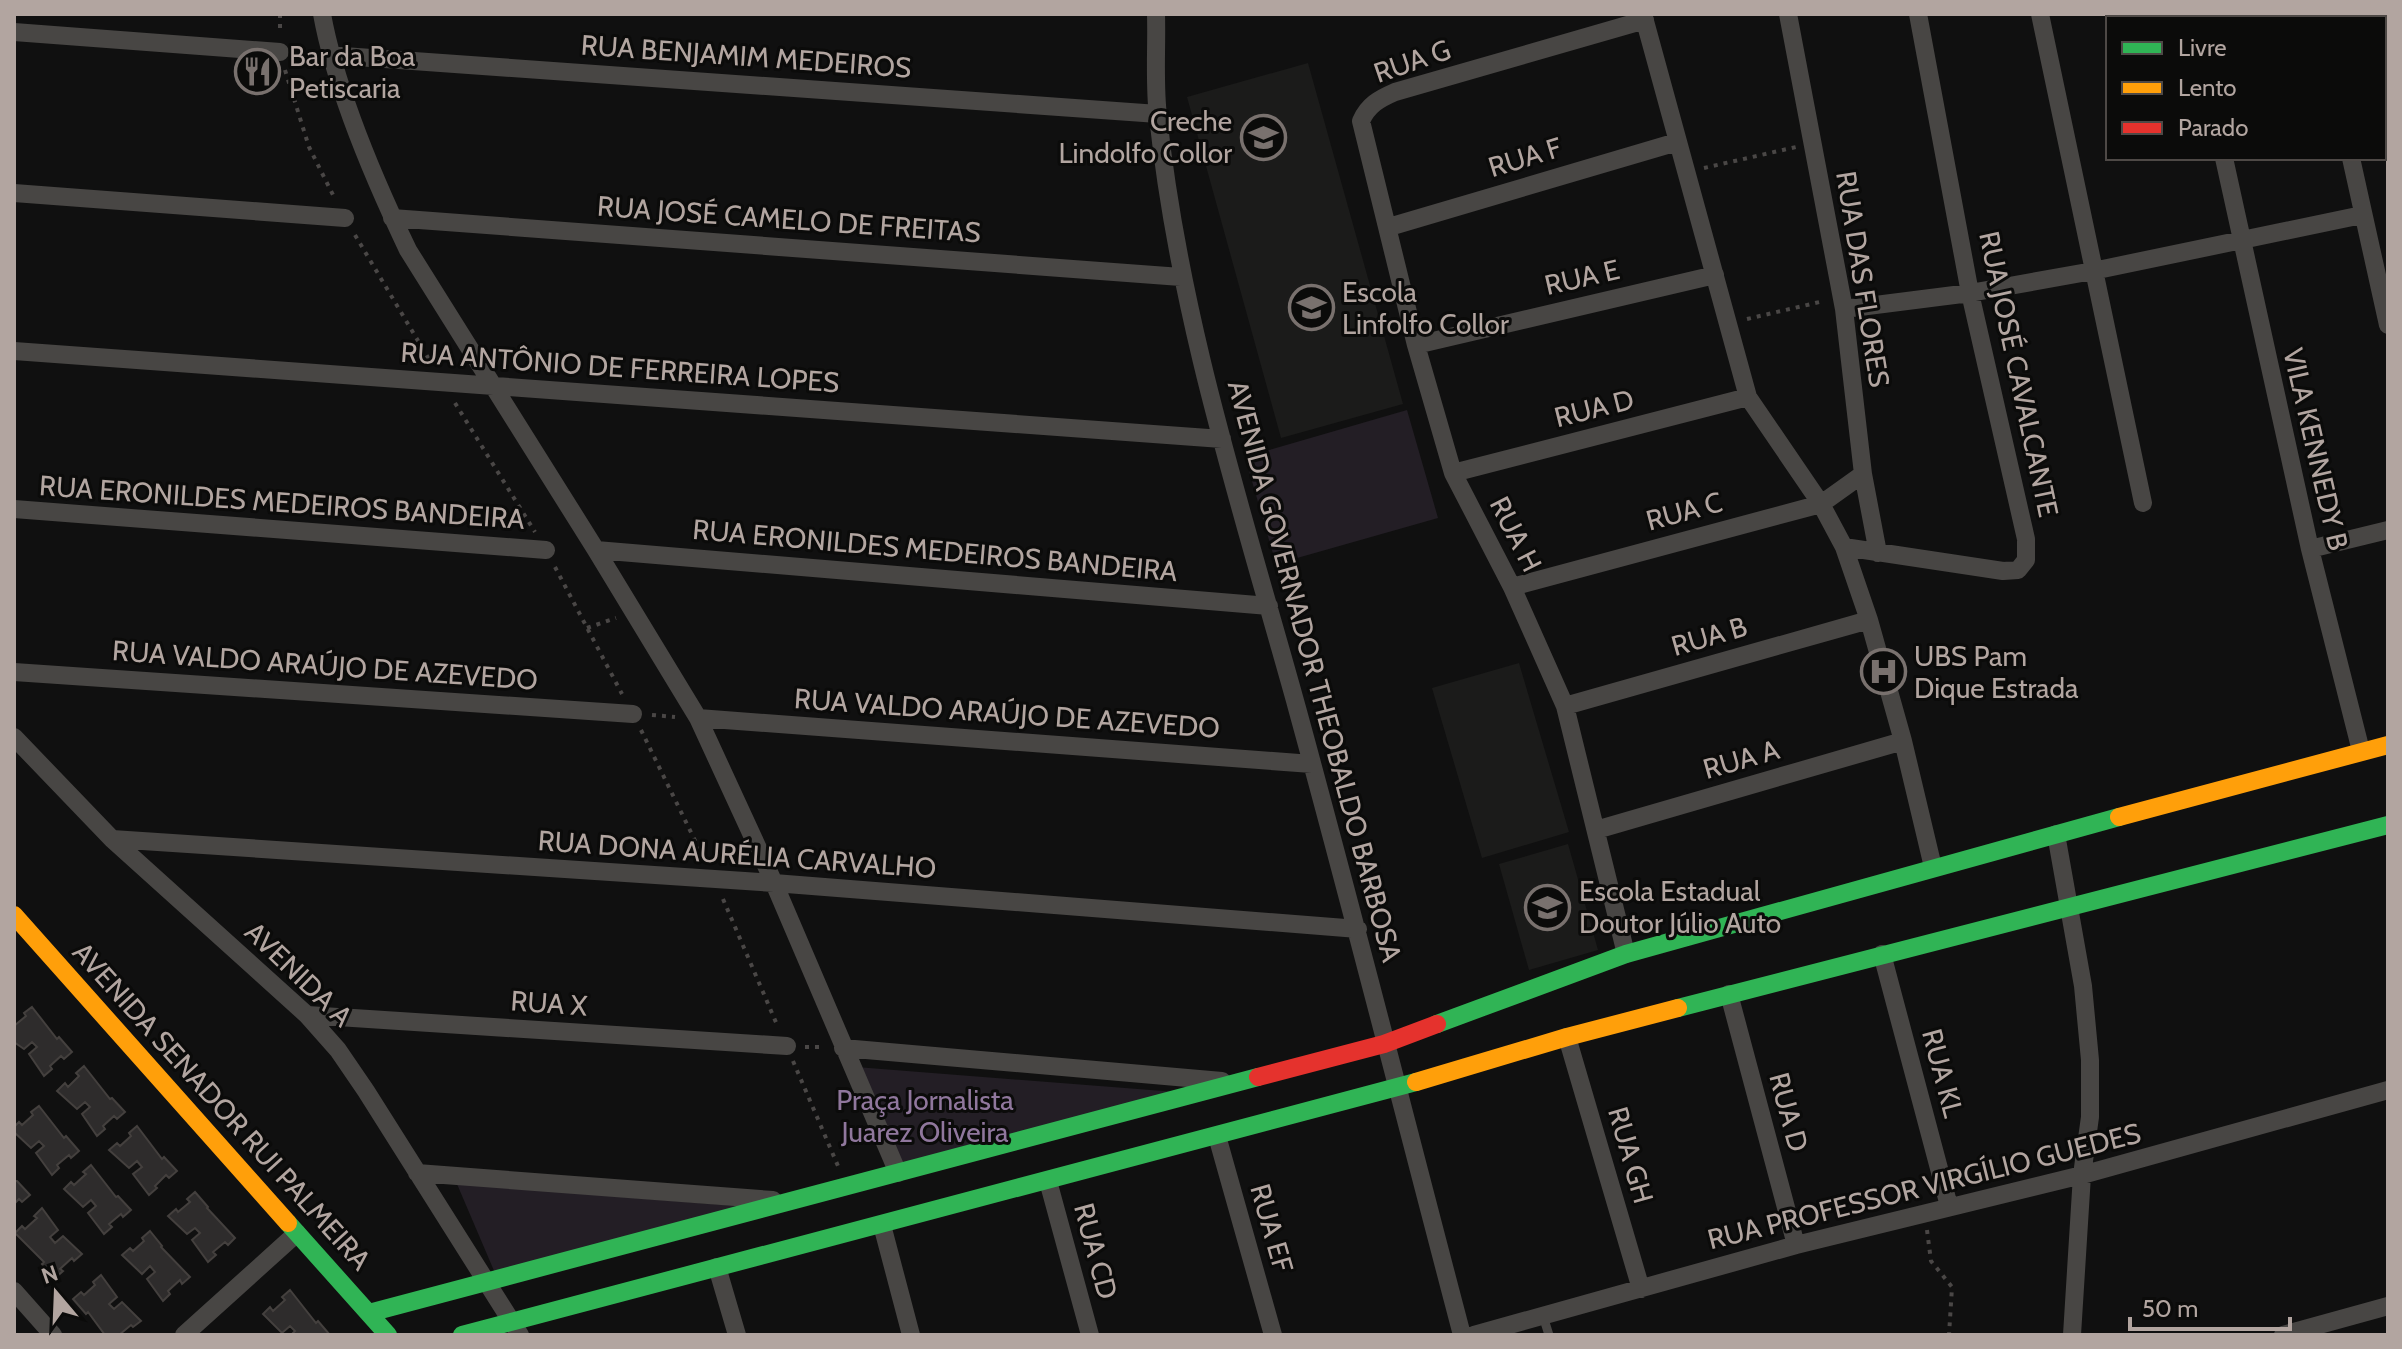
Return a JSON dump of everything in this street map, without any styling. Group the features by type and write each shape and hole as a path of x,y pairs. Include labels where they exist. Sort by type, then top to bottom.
{"street":[{"path":"322,14 329,55 392,218 408,250 698,718 774,883 898,1173"},
{"name":"AVENIDA GOVERNADOR THEOBALDO BARBOSA","path":"1156,14 1158,114 1181,277 1222,439 1358,929 1384,1044 1462,1335"},
{"name":"RUA DAS FLORES","path":"1788,14 1843,303 1863,474 1878,553"},
{"name":"RUA JOSÉ CAVALCANTE","path":"1844,547 2003,571 2018,570 2026,560 2026,539 1970,293 1918,14"},
{"path":"2040,14 2143,503"},
{"path":"1644,17 1748,397 1821,504 1844,547 1869,620 1903,741 1933,867"},
{"name":"RUA G","path":"1363,138 1361,121 1366,110 1395,92 1644,17"},
{"path":"14,32 280,52"},
{"name":"RUA BENJAMIM MEDEIROS","path":"329,55 1158,114"},
{"name":"RUA H","path":"1363,138 1389,227 1416,345 1453,473 1512,587 1565,706 1626,954"},
{"name":"RUA F","path":"1389,227 1677,142"},
{"name":"VILA KENNEDY B","path":"2224,160 2310,549 2361,751"},
{"path":"2351,160 2388,325"},
{"path":"14,193 345,218"},
{"path":"1843,303 1970,293 2093,271 2362,215"},
{"name":"RUA JOSÉ CAMELO DE FREITAS","path":"392,218 1181,277"},
{"name":"RUA E","path":"1416,345 1715,275"},
{"name":"RUA ANTÔNIO DE FERREIRA LOPES","path":"14,351 1222,439"},
{"name":"RUA D","path":"1453,473 1748,397"},
{"name":"RUA C","path":"1512,587 1821,504 1863,474"},
{"name":"RUA ERONILDES MEDEIROS BANDEIRA","path":"14,509 546,550"},
{"path":"2310,549 2388,530"},
{"name":"RUA ERONILDES MEDEIROS BANDEIRA","path":"596,550 1269,606"},
{"name":"RUA B","path":"1565,706 1869,620"},
{"name":"RUA VALDO ARAÚJO DE AZEVEDO","path":"14,672 633,714"},
{"name":"RUA VALDO ARAÚJO DE AZEVEDO","path":"698,718 1312,764"},
{"name":"AVENIDA A","path":"14,737 112,839 307,1015 338,1050 516,1328"},
{"name":"RUA A","path":"1596,830 1903,741"},
{"path":"369,1313 1384,1044 1626,954 1933,867 2388,745"},
{"path":"462,1335 516,1328 717,1267 1397,1088 1567,1037 2388,825"},
{"path":"2056,834 2083,986 2090,1060 2090,1117 2082,1175 2072,1335"},
{"name":"RUA DONA AURÉLIA CARVALHO","path":"112,839 774,883 1358,929"},
{"name":"AVENIDA SENADOR RUI PALMEIRA","path":"14,915 388,1335"},
{"name":"RUA KL","path":"1882,954 1949,1206"},
{"name":"RUA D","path":"1729,994 1796,1245"},
{"name":"RUA X","path":"307,1015 787,1046"},
{"name":"RUA GH","path":"1567,1037 1641,1289"},
{"path":"843,1048 1236,1082"},
{"name":"RUA PROFESSOR VIRGÍLIO GUEDES","path":"1474,1335 1796,1245 2082,1175 2388,1090"},
{"name":"RUA EF","path":"1217,1136 1273,1335"},
{"path":"417,1173 791,1202"},
{"name":"RUA CD","path":"1048,1181 1090,1335"},
{"path":"882,1225 911,1335"},
{"path":"184,1335 297,1233"},
{"path":"717,1267 737,1335"},
{"path":"14,1291 53,1335"},
{"path":"2283,1335 2388,1306"}],"lane":[{"path":"1543,1316 1549,1335"}],"path":[{"path":"280,14 280,52 309,147 345,218 546,550 633,714 715,881 847,1187"},
{"path":"1686,172 1812,143"},
{"path":"1728,324 1843,303"},
{"path":"587,628 634,612"},
{"path":"633,714 698,718"},
{"path":"787,1046 843,1048"},
{"path":"1925,1212 1931,1261 1952,1287 1949,1335"}],"shaded area":[{"name":"Escola Linfolfo Collor","path":"1308,63 1403,404 1281,438 1187,97"},
{"path":"1519,663 1569,832 1482,858 1432,688"},
{"name":"Escola Estadual Doutor Júlio Auto","path":"1568,844 1598,950 1529,970 1499,864"}],"green space":[{"path":"1407,410 1438,518 1276,564 1245,457"},
{"name":"Praça Jornalista Juarez Oliveira","path":"856,1067 1189,1093 898,1168"},
{"path":"457,1184 750,1207 495,1273"}],"building":[{"path":"32,1007 57,1039 59,1037 72,1052 64,1059 61,1056 44,1076 29,1054 37,1047 32,1042 24,1049 14,1042 14,1026"},
{"path":"84,1066 110,1099 125,1112 117,1119 114,1116 97,1136 82,1114 90,1107 85,1102 77,1109 57,1091 65,1083 68,1087"},
{"path":"39,1106 64,1138 66,1136 79,1151 57,1165 59,1168 52,1175 36,1153 44,1146 39,1141 31,1148 14,1132 14,1127 19,1122 22,1125"},
{"path":"137,1126 162,1159 164,1157 177,1171 169,1178 166,1175 149,1195 133,1174 142,1167 137,1161 129,1168 109,1150 117,1143 120,1146"},
{"path":"91,1165 116,1197 131,1210 109,1224 112,1227 104,1234 88,1213 96,1206 91,1200 83,1207 64,1189 71,1182 74,1185"},
{"path":"14,1181 30,1195 14,1204"},
{"path":"195,1192 235,1238 213,1252 216,1255 208,1262 192,1240 200,1233 195,1228 187,1234 168,1216 190,1202 187,1199"},
{"path":"42,1208 58,1230 50,1237 55,1243 63,1236 82,1254 74,1261 72,1258 55,1278 42,1264 44,1262 15,1233 37,1218 34,1216"},
{"path":"150,1231 190,1277 182,1284 180,1280 168,1291 170,1294 163,1301 147,1279 155,1272 150,1266 142,1274 122,1255 130,1248 133,1251"},
{"path":"101,1275 117,1297 109,1304 114,1309 122,1302 141,1321 119,1335 105,1335 88,1312 86,1314 73,1299 81,1292 84,1295"},
{"path":"290,1290 316,1323 318,1321 330,1335 291,1335 295,1331 290,1326 282,1333 263,1314 270,1307 273,1311 285,1300 282,1297"}],"traffic: fast":[{"path":"1437,1024 1626,954 2119,817"},
{"path":"1678,1008 2388,825"},
{"path":"369,1313 1258,1077"},
{"path":"462,1335 1416,1082"},
{"path":"288,1223 388,1335"}],"traffic: slow":[{"path":"2119,817 2388,745"},
{"path":"14,915 288,1223"},
{"path":"1416,1082 1678,1008"}],"traffic: jam":[{"path":"1258,1077 1384,1044 1437,1024"}],"place":[{"name":"Bar da Boa Petiscaria","path":"258,72"},
{"name":"Creche Lindolfo Collor","path":"1263,137"},
{"name":"Escola Linfolfo Collor","path":"1311,308"},
{"name":"UBS Pam Dique Estrada","path":"1883,672"},
{"name":"Escola Estadual Doutor Júlio Auto","path":"1548,907"}]}
